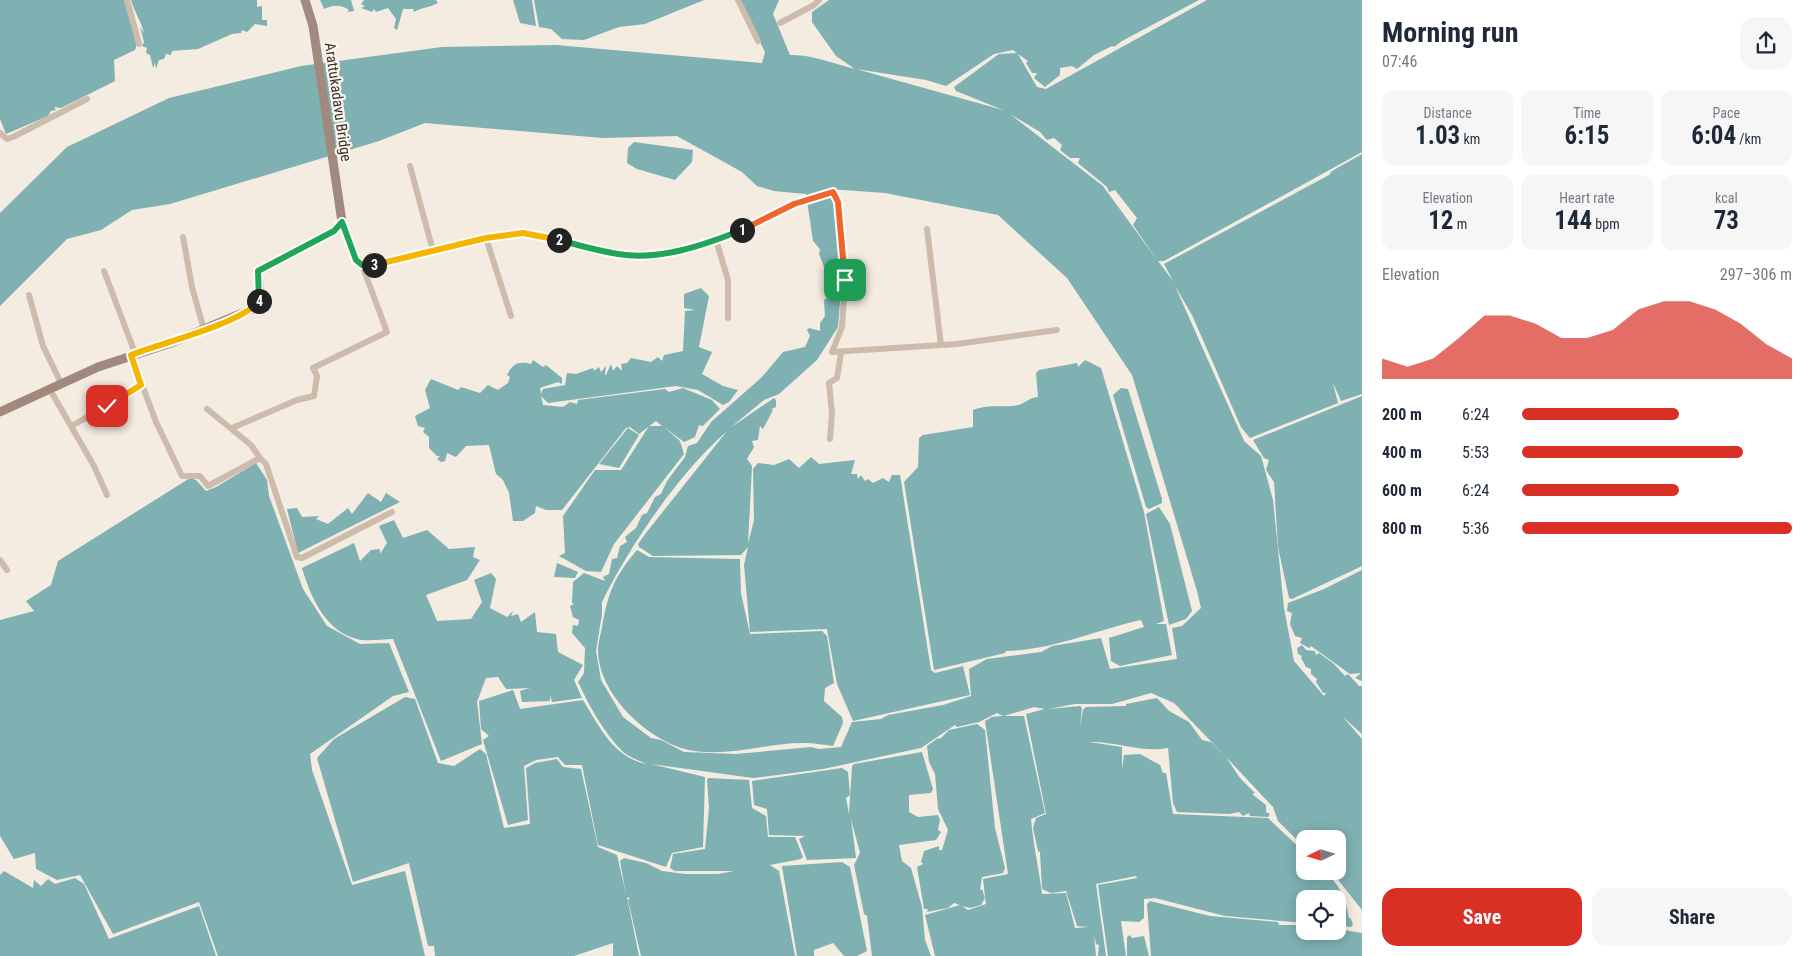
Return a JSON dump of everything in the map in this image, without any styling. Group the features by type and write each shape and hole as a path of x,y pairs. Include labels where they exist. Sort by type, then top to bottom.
{"main road":[{"name":"Arattukadavu Bridge","path":"305,0 314,26 342,222"},
{"path":"0,412 61,383 133,354 171,343 252,309 260,300 258,271 334,231 342,222"}],"street":[{"path":"127,0 139,44"},
{"path":"738,0 758,41"},
{"path":"780,23 814,6 819,0"},
{"path":"0,133 3,138 12,137 87,99"},
{"path":"410,166 433,251"},
{"path":"362,265 376,265 486,238 523,233 620,255 668,252 716,240 752,226 802,200 833,192 838,202 845,280 842,327 832,352 841,353 941,345 1057,330"},
{"path":"232,428 297,400 314,396 317,376 313,368 387,332 362,265 356,260 342,222"},
{"path":"927,229 941,345"},
{"path":"183,237 192,287 204,330"},
{"path":"486,238 511,316"},
{"path":"716,240 728,280 728,318"},
{"path":"104,271 133,354 141,385 182,476 200,476 208,486 260,458"},
{"path":"29,295 43,346 61,383"},
{"path":"830,439 832,413 829,383 837,378 841,353"},
{"path":"72,426 141,385"},
{"path":"49,388 72,426 107,495"},
{"path":"207,409 251,445 266,464 297,557 302,558 392,512"},
{"path":"0,560 7,570"}],"water":[{"path":"0,0 124,0 131,25 134,26 134,38 138,41 135,50 114,60 115,81 61,108 54,107 56,110 51,111 48,116 6,134 0,119"},
{"path":"131,0 257,0 257,7 262,6 262,20 267,20 267,26 255,24 247,32 242,30 241,33 232,34 198,49 172,51 171,55 166,54 164,59 159,60 156,69 155,63 153,68 150,55 146,53 147,48 142,46 144,42 140,27 144,33"},
{"path":"320,0 351,0 354,11 347,12 349,10 346,8 336,6 324,9"},
{"path":"364,0 436,0 438,3 414,12 413,9 403,9 397,30 394,28 396,19 388,8 376,12 374,9 372,12 361,8 365,6 361,4"},
{"path":"513,0 532,0 536,26 520,23"},
{"path":"534,0 704,0 645,24 619,27 584,40 562,39 551,29 539,27"},
{"path":"739,0 779,0 773,14 790,55 814,58 855,69 836,56 812,22 812,12 829,0 1199,0 1114,47 1112,46 1094,55 1077,69 1072,66 1060,68 1060,75 1045,87 1034,78 1037,73 1032,73 1026,63 1028,61 1018,54 1037,87 1046,89 1207,0 1362,0 1362,152 1164,261 1158,261 1173,281 1164,264 1329,175 1332,171 1362,154 1362,394 1341,401 1333,383 1338,403 1250,438 1241,427 1192,315 1175,286 1244,441 1261,456 1273,500 1284,608 1294,661 1324,696 1326,693 1323,693 1316,682 1317,679 1311,674 1311,669 1306,667 1301,658 1302,656 1298,654 1297,648 1302,645 1306,650 1315,651 1316,655 1319,653 1333,663 1345,676 1348,674 1359,686 1362,686 1362,734 1343,717 1362,739 1362,910 1338,880 1346,880 1346,830 1296,830 1296,839 1278,821 1273,807 1226,757 1240,778 1255,793 1252,794 1266,805 1266,812 1270,814 1268,817 1250,816 1249,813 1243,816 1239,812 1229,814 1177,812 1173,803 1168,748 1149,749 1089,742 1122,747 1122,769 1124,755 1140,754 1160,765 1163,773 1166,773 1173,814 1268,818 1296,844 1296,880 1333,880 1340,890 1296,890 1296,922 1225,916 1155,898 1144,899 1144,918 1139,922 1121,921 1126,956 1108,956 1098,885 1137,878 1136,876 1096,884 1106,956 1098,956 1099,945 1096,944 1094,935 1096,956 935,956 925,915 960,905 954,903 948,908 927,912 928,909 924,909 917,867 923,864 921,862 924,851 939,846 939,850 942,850 948,830 938,809 935,774 929,762 927,746 938,738 940,739 949,730 977,724 985,730 995,828 1005,868 1003,873 982,877 980,890 982,889 985,898 981,905 970,908 962,906 968,910 986,904 983,879 1008,874 985,721 992,717 1003,716 997,713 979,722 957,727 955,725 921,748 823,769 753,778 651,764 705,777 703,847 672,853 666,867 598,845 582,765 565,765 558,757 536,760 524,766 528,820 508,825 483,740 489,736 481,729 479,701 513,690 520,709 583,700 601,730 616,748 624,755 646,764 624,753 608,735 578,682 584,673 585,648 572,633 573,625 578,626 579,620 573,617 570,606 574,604 572,603 573,582 584,573 605,581 603,577 609,574 612,559 617,558 620,546 627,542 625,537 636,528 642,515 647,513 655,497 661,494 667,481 685,457 688,446 697,443 711,422 762,377 783,352 805,347 810,336 807,330 809,328 820,331 820,323 825,316 824,300 830,295 827,284 830,282 819,254 820,249 813,241 806,194 774,191 757,186 742,172 677,136 603,138 425,123 379,141 170,204 132,210 101,230 67,239 0,306 0,213 67,147 169,98 301,66 442,47 556,45 762,63 765,52","holes":["1013,50 1017,53 999,54 954,87 956,91 1003,110 856,69 926,80 946,86 994,54","1010,114 1040,132 1047,140 1054,138 1062,145 1060,150 1070,158 1080,158 1078,163 1107,187 1109,192 1115,190 1137,218 1133,225 1157,260 1103,186","829,189 885,193 998,215 1067,278 1132,375 1197,591 1201,608 1182,626 1172,628 1177,659 1110,669 1101,638 1052,646 1041,652 987,659 969,669 971,696 943,705 888,715 881,719 852,722 841,747 819,749 811,747 736,754 684,752 661,740 651,738 623,717 601,680 596,651 602,602 613,580 657,511 691,467 727,431 646,533 638,544 639,547 653,556 741,555 748,547 744,565 750,632 827,629 837,684 853,721 970,695 963,666 935,673 931,670 900,475 892,475 889,482 883,478 873,483 868,479 865,481 861,475 858,479 857,474 851,474 855,460 819,464 811,457 799,468 789,459 774,465 758,463 753,469 754,520 748,544 752,466 747,459 754,447 752,441 758,440 760,426 763,429 773,410 771,409 776,407 776,400 774,398 730,428 764,400 779,394 817,360 838,327 843,264 834,202","1151,693 1174,703 1226,757 1211,742 1202,740 1189,722 1169,711 1157,698 1126,704 1126,706 1086,707 1083,710 1080,727 1082,708 1080,706 1048,709 1075,704 1112,704","1034,707 1045,709 1026,714 1046,814 1036,818 1033,828 1038,851 1040,852 1042,889 1051,893 1066,891 1077,926 1089,927 1075,928 1066,893 1042,894 1031,819 1045,813 1024,716 1004,716"]},
{"path":"634,142 693,150 692,162 675,180 637,169 627,163 628,148"},
{"path":"701,288 709,296 699,347 712,352 702,374 723,386 738,390 729,402 723,405 698,390 676,386 548,403 541,396 543,405 563,407 570,402 577,404 578,400 665,389 669,392 683,388 712,400 720,409 703,426 699,425 695,437 684,442 664,427 680,441 684,454 614,544 601,572 586,571 559,556 565,553 563,516 595,470 621,470 649,427 639,434 630,427 626,428 562,510 546,510 536,506 535,513 523,521 513,521 509,493 503,480 496,474 489,445 466,446 456,457 447,453 445,461 441,462 437,459 440,456 437,456 429,448 429,437 423,432 425,428 418,426 415,416 430,408 425,390 431,379 458,390 461,387 480,393 488,385 498,390 508,383 510,377 507,375 514,365 520,363 531,364 533,360 543,367 546,365 562,378 562,384 558,382 540,388 541,394 543,389 565,385 567,373 576,374 593,368 594,371 599,367 601,372 606,366 606,375 611,364 613,371 617,366 622,371 621,364 627,363 631,358 651,362 658,357 662,361 664,355 683,351 685,311 695,310 684,308 684,294","holes":["656,421 662,426 649,426"]},
{"path":"1085,360 1101,368 1144,512 1164,621 1156,624 1166,624 1172,655 1120,666 1111,661 1109,638 1144,627 1141,620 1058,643 1023,650 1006,651 1005,653 934,670 904,482 918,467 919,438 923,435 973,427 973,410 1017,405 1038,397 1036,373 1039,370 1077,363 1078,367"},
{"path":"1121,388 1128,389 1162,499 1162,503 1149,509 1146,507 1113,395"},
{"path":"1362,396 1362,566 1292,599 1289,598 1278,547 1274,482 1266,470 1269,460 1264,458 1253,440"},
{"path":"628,428 639,435 619,468 599,464"},
{"path":"256,463 267,480 269,496 303,589 327,626 360,644 389,643 409,692 393,696 310,754 312,770 352,885 405,871 425,956 218,956 199,902 113,934 80,875 57,880 36,869 35,853 14,859 0,836 0,620 34,611 26,601 51,585 58,561 190,478 196,480 206,491"},
{"path":"368,493 381,502 386,493 400,502 298,553 287,509 297,508 302,517 319,516 316,519 328,524 348,508 352,514"},
{"path":"1159,507 1170,524 1192,611 1186,619 1169,625 1146,514"},
{"path":"394,520 403,538 427,530 449,549 475,547 473,557 480,560 467,580 426,595 437,621 471,619 482,602 474,580 491,573 496,579 490,608 507,617 513,611 511,616 518,614 521,622 535,612 537,632 556,634 558,652 583,665 574,680 582,698 552,702 550,695 550,701 522,702 520,691 530,688 506,689 498,677 486,678 477,702 482,744 441,761 393,639 361,640 336,629 328,621 315,601 302,568 354,543 360,561 371,550 380,549 380,554 387,543 379,526"},
{"path":"637,550 649,557 740,559 741,593 750,634 822,631 827,636 834,683 825,688 824,701 842,717 843,723 833,746 792,743 733,751 704,752 689,750 657,737 628,713 606,683 600,667 598,647 607,604 613,586 617,577"},
{"path":"557,563 578,572 575,578 554,577"},
{"path":"1362,570 1362,681 1355,678 1361,673 1350,674 1311,646 1309,648 1300,643 1302,638 1295,636 1290,624 1292,613 1287,611 1288,603 1324,589"},
{"path":"405,697 415,699 438,763 454,766 480,749 486,754 504,828 530,824 526,768 535,763 557,759 563,767 581,769 598,847 617,855 626,894 620,861 624,858 646,863 662,871 685,874 718,874 734,871 675,871 670,868 673,854 705,849 709,808 707,779 749,780 752,808 766,816 768,837 795,837 803,857 770,865 779,871 795,956 641,956 628,900 630,898 627,897 639,956 613,956 613,943 574,956 435,956 434,946 428,946 409,863 353,882 317,758 334,739"},
{"path":"922,752 933,789 931,793 909,795 909,812 918,817 938,815 940,820 938,830 941,832 936,840 899,845 902,861 911,868 922,907 925,940 931,956 872,956 867,916 864,914 854,865 860,853 851,819 856,858 807,860 799,839 805,836 769,835 767,809 754,805 752,781 842,768 848,772 850,795 846,798 849,814 852,766 854,764"},
{"path":"842,862 850,867 867,951 857,956 844,956 833,943 814,950 814,956 797,956 782,866"},
{"path":"4,871 33,888 34,880 41,886 48,879 55,884 75,878 84,884 109,939 199,906 216,956 0,956 0,875"},
{"path":"1150,901 1210,916 1278,922 1279,925 1296,925 1296,940 1346,940 1346,930 1362,933 1362,956 1151,956 1147,904"},
{"path":"1346,904 1349,918 1353,924 1351,927 1346,927"},
{"path":"1130,935 1132,938 1144,936 1149,956 1127,956 1127,937"}],"route":[{"path":"107,406 141,385 131,355 171,343 216,326 252,309 260,300 258,271 334,231 342,222 356,260 362,265 376,265 486,238 523,233 620,255 646,255 691,248 716,240 752,226 802,200 833,192 836,194 838,202 845,280"}]}
